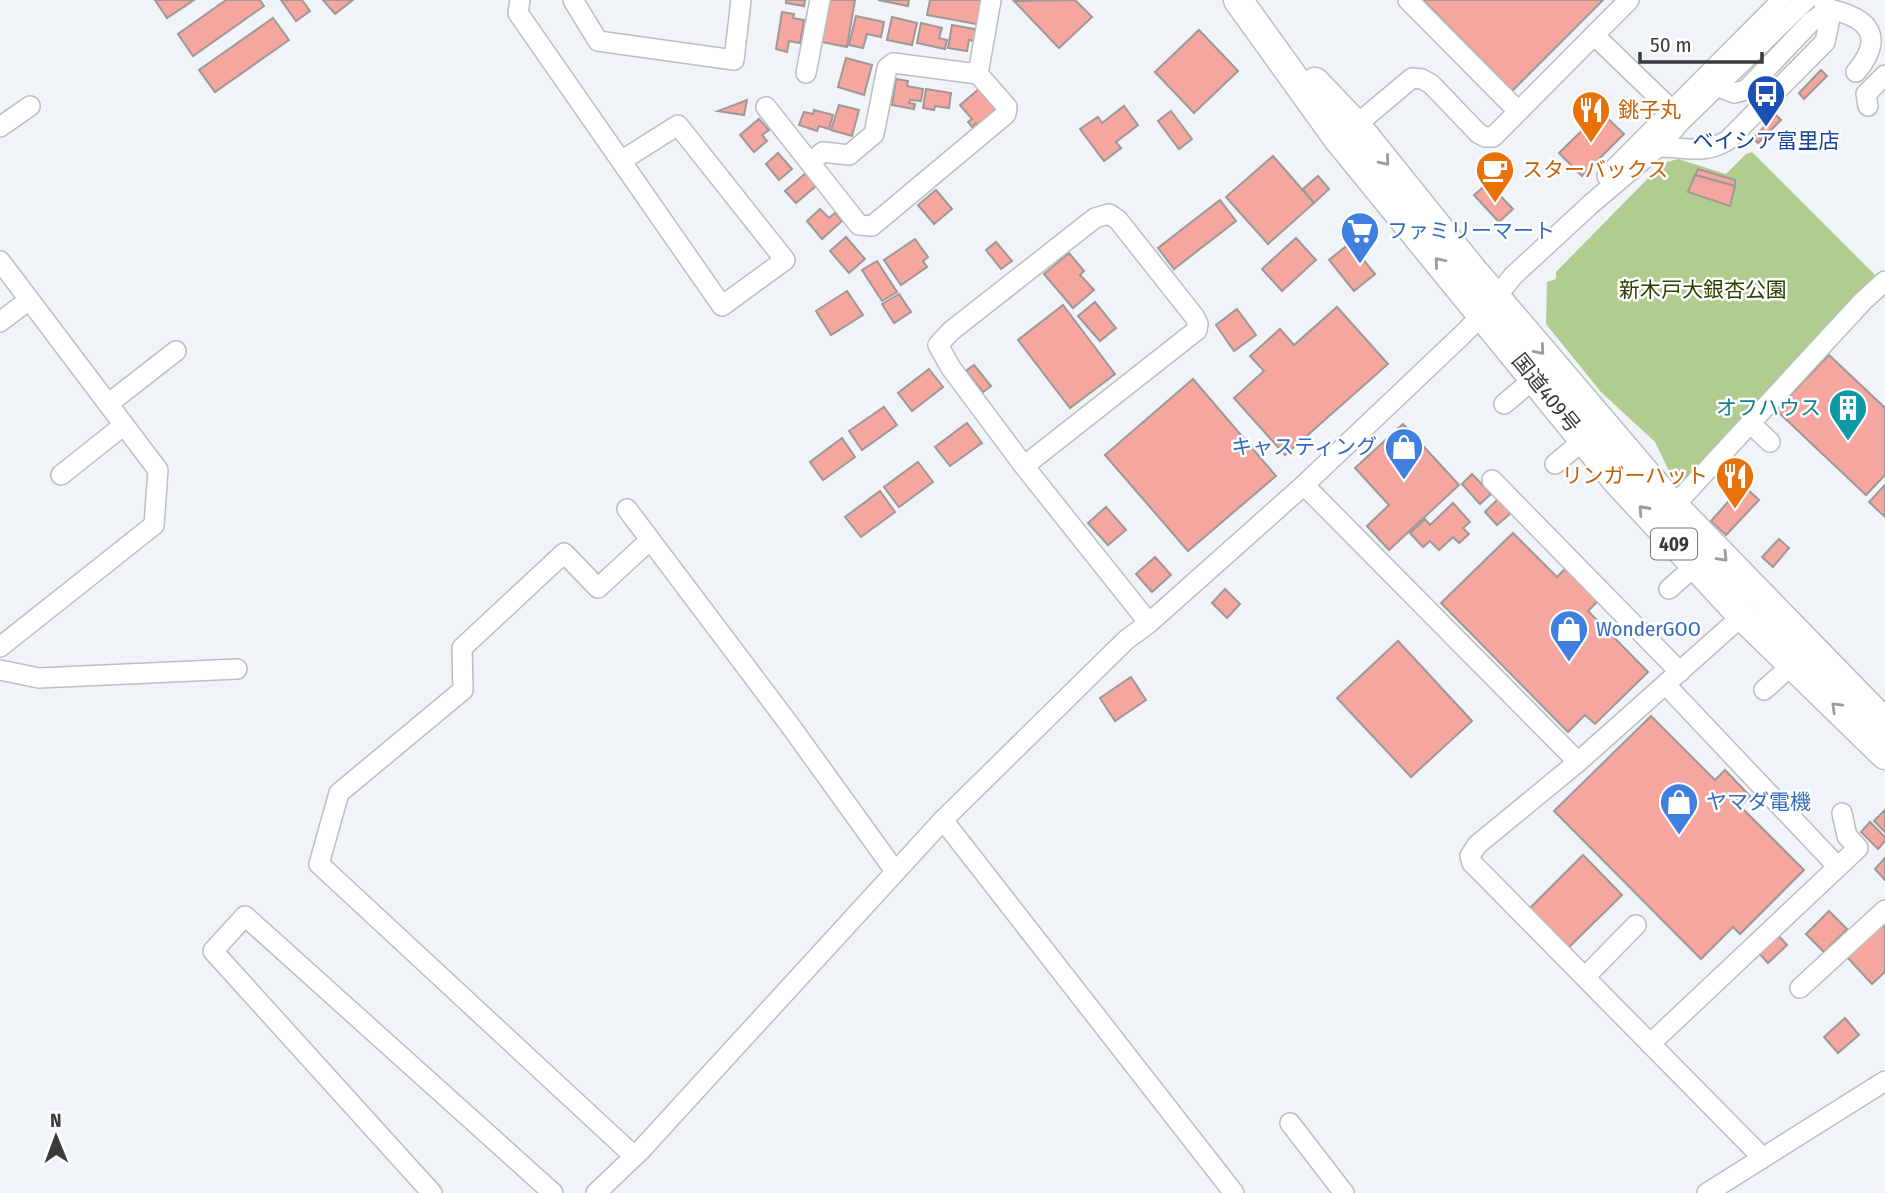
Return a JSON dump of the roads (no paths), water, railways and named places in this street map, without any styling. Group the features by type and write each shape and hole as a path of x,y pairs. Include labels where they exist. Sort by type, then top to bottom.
{"highway":[{"name":"国道409号","path":"1239,1 1356,125 1489,306 1535,378 1617,481 1742,616 1885,755"},
{"name":"国道409号","path":"1239,1 1338,139 1670,502 1775,598 1885,723"}],"street":[{"path":"520,0 518,13 621,161 722,306 785,260 678,125 621,161"},
{"path":"573,0 598,41 734,60 741,0"},
{"path":"806,73 820,0"},
{"path":"978,74 991,0"},
{"path":"1408,0 1518,111"},
{"path":"1356,125 1412,78 1431,84 1478,133 1493,137 1502,131 1518,111 1629,0"},
{"path":"596,1193 634,1156 943,820 1126,640 1149,623 1304,485 1489,306 1513,276 1658,147 1677,115 1782,0"},
{"path":"1591,204 1607,176 1677,115 1716,86 1806,0"},
{"path":"1716,86 1734,93 1746,89 1825,5"},
{"path":"1658,147 1702,150 1715,148 1728,139 1825,42 1830,18 1825,5"},
{"path":"1825,5 1854,17 1869,29 1874,39 1873,50 1856,72"},
{"path":"1594,35 1677,115"},
{"path":"766,107 859,225 872,226 1006,114 1007,107 978,74 893,63 887,68 874,134 849,155 823,152 810,162"},
{"path":"1868,106 1866,94 1885,75"},
{"path":"0,127 30,107"},
{"path":"1024,466 1197,330 1198,324 1194,316 1118,220 1109,214 1102,214 941,340 939,345 951,368 1024,466 1149,623"},
{"path":"0,261 158,470 154,525 0,647"},
{"path":"1670,502 1684,495 1863,301 1885,281"},
{"path":"0,321 29,300"},
{"path":"108,404 176,351"},
{"path":"1504,404 1535,378"},
{"path":"1751,424 1770,442"},
{"path":"61,475 124,425"},
{"path":"1555,464 1584,440"},
{"path":"1492,480 1673,679 1838,867"},
{"path":"1304,485 1578,762"},
{"path":"627,509 789,724 895,871"},
{"path":"634,1156 319,864 340,793 463,690 462,648 564,553 598,588 650,540"},
{"path":"1669,589 1695,566"},
{"path":"1742,616 1578,762 1477,845 1470,856 1472,863 1756,1151 1754,1163"},
{"path":"1763,690 1792,665"},
{"path":"0,670 39,678 237,669"},
{"path":"1650,1044 1858,848 1847,836 1842,813"},
{"path":"943,820 1234,1193"},
{"path":"1800,988 1885,910"},
{"path":"432,1193 213,951 245,916 553,1193"},
{"path":"1585,977 1636,925"},
{"path":"1707,1193 1885,1081"},
{"path":"1290,1123 1343,1193"}],"place":[{"name":"ベイシア富里店","path":"1766,128"},
{"name":"銚子丸","path":"1591,144"},
{"name":"スターバックス","path":"1495,204"},
{"name":"ファミリーマート","path":"1360,265"},
{"name":"オフハウス","path":"1848,442"},
{"name":"キャスティング","path":"1404,481"},
{"name":"リンガーハット","path":"1735,510"},
{"name":"WonderGOO","path":"1569,663"},
{"name":"ヤマダ電機","path":"1679,836"}],"park label":[{"name":"新木戸大銀杏公園","path":"1703,290"}]}
